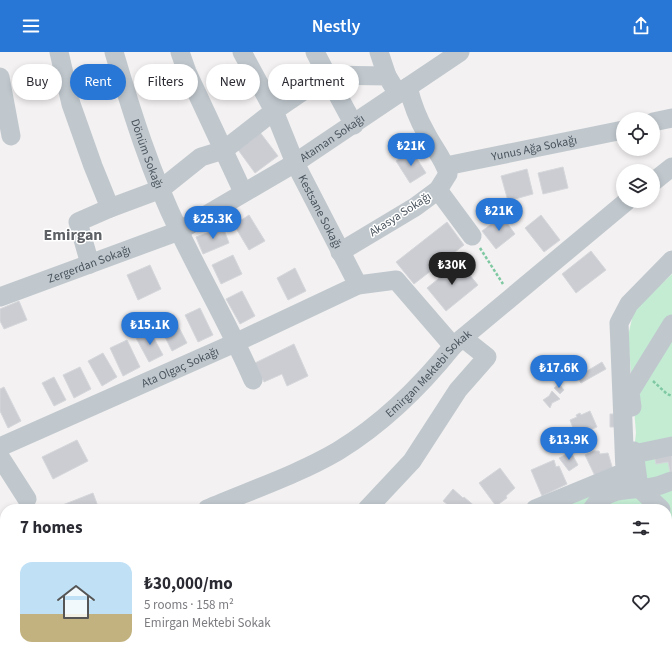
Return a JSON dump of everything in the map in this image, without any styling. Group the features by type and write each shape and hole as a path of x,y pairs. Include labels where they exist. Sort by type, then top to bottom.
{"street":[{"path":"59,52 71,104 110,208"},
{"name":"Dönüm Sokağı","path":"114,52 134,121 161,189 179,230 236,342 253,380"},
{"path":"180,52 187,72 244,192"},
{"name":"Kestsane Sokağı","path":"242,52 274,111 295,163 358,285"},
{"path":"315,52 321,64"},
{"path":"379,52 387,76 403,91 412,104 426,133 446,166"},
{"path":"403,91 460,52"},
{"path":"359,76 387,76"},
{"path":"0,77 11,136"},
{"name":"Ataman Sokağı","path":"179,230 295,163 403,91"},
{"path":"90,264 78,222 161,189 201,157 224,150 291,100"},
{"path":"340,100 354,125"},
{"path":"660,121 672,118"},
{"name":"Yunus Ağa Sokağı","path":"446,166 616,131"},
{"name":"Akasya Sokağı","path":"340,252 415,207 438,190 448,174 446,166"},
{"path":"660,176 672,167"},
{"path":"438,190 472,236"},
{"name":"Emirgan Mektebi Sokak","path":"219,504 304,468 338,450 375,424 430,374 458,342 619,208"},
{"name":"Zergerdan Sokağı","path":"0,297 30,284 90,264 179,230"},
{"path":"656,504 638,488 631,454 619,324 629,304 672,260"},
{"name":"Ata Olgaç Sokağı","path":"0,447 236,342 358,285 396,280 458,342"},
{"path":"548,504 625,472 636,433 630,392 672,324"},
{"path":"372,504 412,461 445,409 487,357 458,342"},
{"path":"631,454 672,446"},
{"path":"0,457 28,499"},
{"path":"595,504 597,501 616,490 657,486 672,481"}],"path":[{"path":"472,236 512,297"},
{"path":"643,370 667,394 672,396"}],"green space":[{"path":"672,274 672,504 566,504 631,476 636,433 628,336 634,310"}],"building":[{"path":"259,131 278,156 255,173 236,147"},
{"path":"412,151 426,173 410,183 396,161"},
{"path":"563,167 568,188 543,194 538,173"},
{"path":"527,169 533,194 508,201 501,176"},
{"path":"249,215 265,241 249,250 234,225"},
{"path":"541,215 560,240 544,252 525,228"},
{"path":"502,216 515,234 496,249 482,231"},
{"path":"447,222 464,245 414,284 396,262"},
{"path":"223,227 229,243 203,254 196,237"},
{"path":"591,251 606,270 576,293 562,274"},
{"path":"233,255 242,274 221,284 212,265"},
{"path":"459,262 478,285 446,311 427,288"},
{"path":"150,265 161,289 138,300 127,275"},
{"path":"295,268 306,291 288,300 277,278"},
{"path":"242,291 255,316 240,324 226,299"},
{"path":"19,301 27,320 4,329 0,321 0,309"},
{"path":"200,308 213,335 198,342 185,315"},
{"path":"175,320 187,343 172,351 160,327"},
{"path":"150,331 163,355 149,362 136,338"},
{"path":"127,340 140,367 123,376 110,348"},
{"path":"294,344 308,376 287,386 282,374 264,382 255,363"},
{"path":"103,353 117,377 102,386 88,361"},
{"path":"602,362 606,369 581,383 577,377"},
{"path":"80,367 91,389 74,398 63,375"},
{"path":"54,377 66,400 54,406 42,383"},
{"path":"559,384 564,390 560,394 554,388"},
{"path":"4,387 21,421 8,428 0,411 0,389"},
{"path":"552,391 560,399 552,403 550,408 543,400 549,396"},
{"path":"590,411 597,427 576,436 570,420 577,417 576,415 580,413 581,415"},
{"path":"610,414 616,414 616,427 610,427"},
{"path":"77,440 88,461 53,479 42,457"},
{"path":"594,451 599,451 600,454 608,453 613,470 595,476 585,455"},
{"path":"672,451 672,472 670,472 668,462 656,464 654,454"},
{"path":"571,452 578,465 569,471 559,458"},
{"path":"554,460 556,467 559,466 567,484 542,496 531,470"},
{"path":"500,468 515,488 506,496 507,498 499,504 495,504 479,483"},
{"path":"453,489 472,504 447,504 443,501"},
{"path":"93,493 97,504 65,504"}],"district":[{"name":"Emirgan","path":"73,234"}]}
